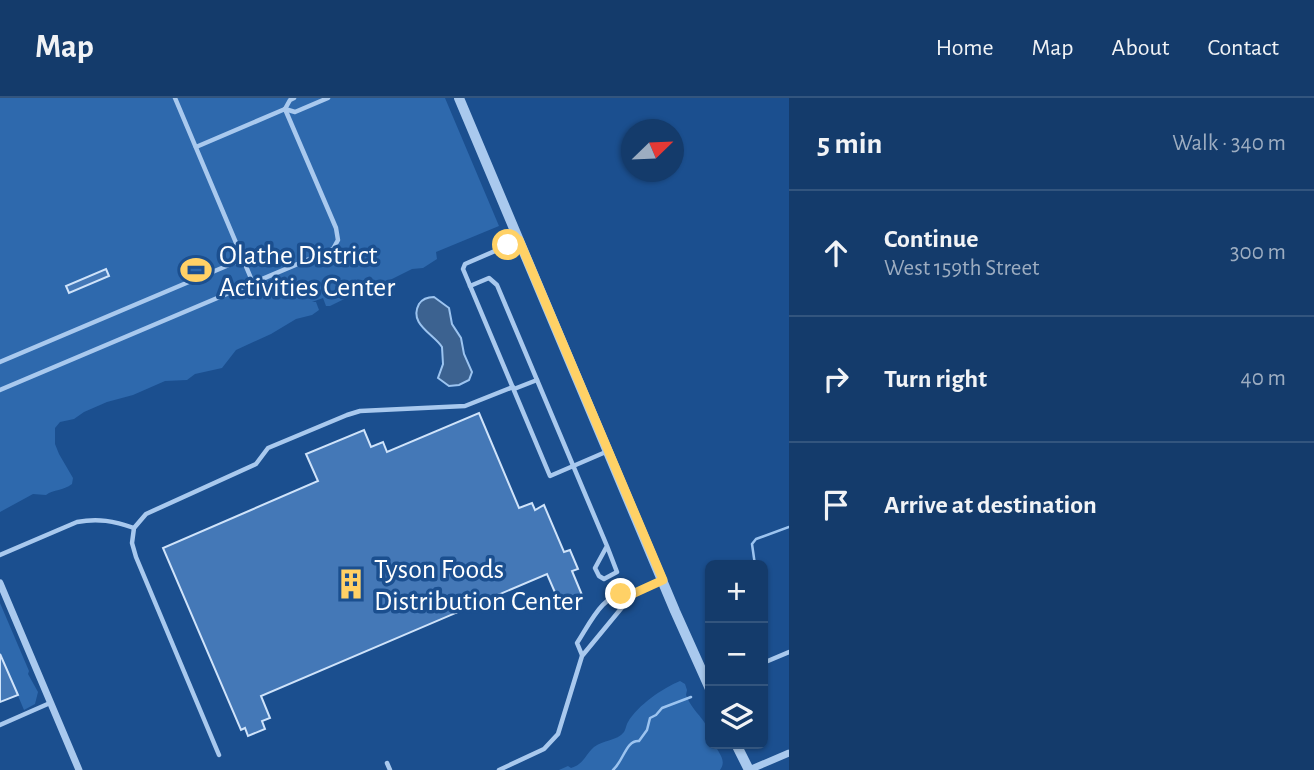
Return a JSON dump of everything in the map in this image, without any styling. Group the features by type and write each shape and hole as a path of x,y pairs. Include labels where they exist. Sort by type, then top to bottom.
{"street":[{"path":"459,98 705,675"},
{"path":"0,583 79,770"},
{"path":"738,749 748,770 789,753"}],"lane":[{"path":"175,98 253,283"},
{"path":"0,390 332,249 338,240 336,228 285,110 294,98"},
{"path":"196,147 285,110 295,112 317,100 328,98"},
{"path":"519,240 465,264 463,269 550,476 608,451"},
{"path":"0,362 243,259"},
{"path":"470,286 489,278 497,285 607,546 617,572 604,579 599,576 596,565 607,546"},
{"path":"219,755 136,557 132,543 134,528 146,514 156,508 256,464 268,448 347,415 360,411 465,406 537,380"},
{"path":"0,555 90,519 112,520 134,528"},
{"path":"582,656 577,643 601,607 615,595 628,596 663,580"},
{"path":"499,770 544,750 558,734 582,656 624,605 628,596"},
{"path":"768,661 789,652"},
{"path":"0,724 50,703"},
{"path":"387,763 390,770"}],"shaded area":[{"name":"Olathe District Activities Center","path":"0,98 445,98 499,226 436,252 437,259 423,268 412,269 377,283 330,306 326,306 323,298 312,302 316,302 319,310 236,350 222,368 195,374 187,380 165,381 133,395 107,402 74,419 60,422 55,428 55,444 73,478 72,484 46,495 33,494 0,512"},
{"path":"434,297 449,308 452,324 461,338 472,372 469,380 459,385 449,386 438,378 443,364 442,347 423,328 417,317 419,304 426,298"},
{"path":"0,603 28,674 38,692 35,704 24,710 0,653"},
{"path":"680,681 685,684 689,702 705,723 705,749 717,749 722,757 720,770 559,770 575,766 582,762 594,747 621,735 632,716 644,703"}],"building":[{"path":"106,269 109,276 69,293 66,286"},
{"name":"Tyson Foods Distribution Center","path":"479,413 519,508 532,503 535,510 544,505 564,552 570,550 578,569 572,571 582,595 560,604 547,574 261,696 270,718 262,721 265,729 248,736 245,728 241,730 163,548 318,481 306,454 364,430 371,447 383,442 387,452"},
{"path":"0,654 18,695 0,702"}],"waterway":[{"path":"754,560 752,544 756,539 789,527"},
{"path":"613,770 628,747 639,741 647,730 650,718 662,708 691,697"}],"place":[{"name":"Olathe District Activities Center","path":"196,270"},
{"name":"Tyson Foods Distribution Center","path":"351,584"}],"route":[{"path":"508,245 519,240 663,580 628,596 621,594"}]}
